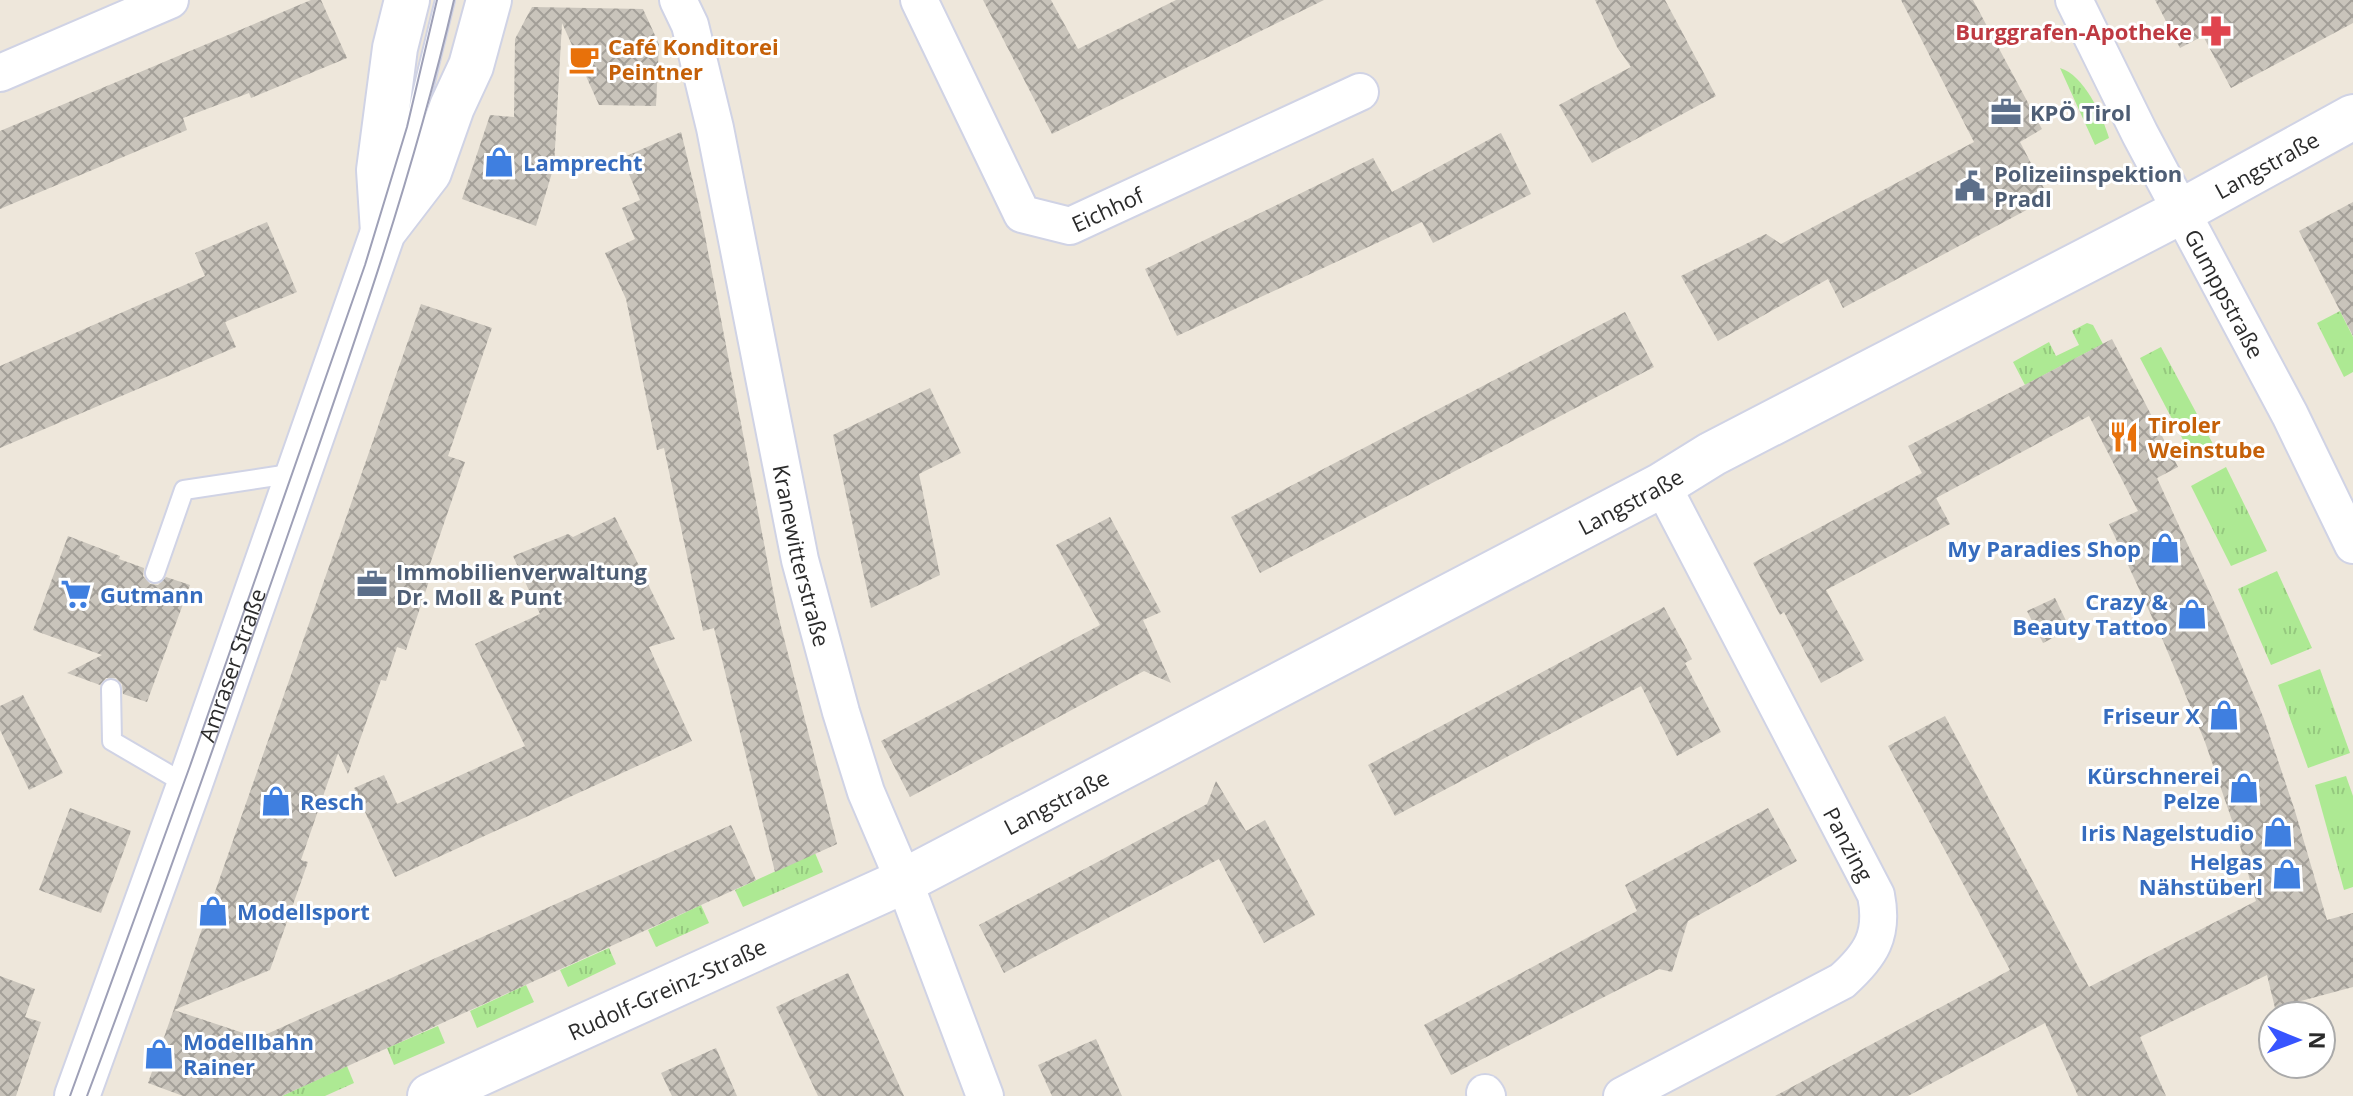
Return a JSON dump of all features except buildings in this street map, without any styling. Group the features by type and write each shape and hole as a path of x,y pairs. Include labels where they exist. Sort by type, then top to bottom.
{"street":[{"path":"0,73 170,0"},
{"name":"Amraser Straße","path":"77,1096 383,232 429,172 452,107 468,75 489,0"},
{"name":"Kranewitterstraße","path":"678,0 690,25 715,128 800,560 866,792 904,881 985,1096"},
{"name":"Eichhof","path":"919,0 1022,214 1070,226 1360,92"},
{"name":"Gumppstraße","path":"2074,0 2140,134 2290,415 2353,545"},
{"name":"Amraser Straße","path":"383,232 379,170 402,7"},
{"name":"Langstraße","path":"904,881 1662,485 1712,454 2182,211 2353,117"},
{"name":"Panzing","path":"1622,1096 1842,981 1868,952 1880,924 1876,895 1662,485"},
{"name":"Rudolf-Greinz-Straße","path":"430,1096 904,881"}],"lane":[{"path":"383,232 416,118 445,0"},
{"path":"155,573 184,490 299,472"},
{"path":"111,689 112,741 189,786"}],"green space":[{"path":"2060,68 2069,72 2084,87 2102,118 2109,138 2095,145"},
{"path":"2340,311 2353,337 2353,372 2344,377 2317,323"},
{"path":"2087,323 2093,325 2103,344 2025,385 2013,362 2049,342 2056,356 2079,345 2072,331"},
{"path":"2161,347 2213,444 2191,455 2140,358"},
{"path":"2226,467 2267,551 2231,566 2191,486"},
{"path":"2277,571 2312,648 2271,665 2238,589"},
{"path":"2320,669 2350,753 2308,768 2278,685"},
{"path":"2346,776 2353,796 2353,887 2344,890 2315,785"},
{"path":"815,853 823,872 743,907 735,890"},
{"path":"701,905 709,923 656,947 648,930"},
{"path":"609,948 616,964 568,987 560,970"},
{"path":"526,985 534,1002 477,1028 470,1011"},
{"path":"438,1026 445,1043 394,1065 387,1048"},
{"path":"347,1066 354,1083 325,1096 282,1096"}],"tram line":[{"path":"70,1096 190,766 365,265 407,127 437,0"},
{"path":"87,1096 192,809 359,327 420,132 454,0"}],"place":[{"name":"Burggrafen-Apotheke","path":"2216,31"},
{"name":"Café Konditorei Peintner","path":"584,59"},
{"name":"KPÖ Tirol","path":"2006,112"},
{"name":"Lamprecht","path":"499,162"},
{"name":"Polizeiinspektion Pradl","path":"1970,186"},
{"name":"Tiroler Weinstube","path":"2124,437"},
{"name":"My Paradies Shop","path":"2165,548"},
{"name":"Immobilienverwaltung Dr. Moll & Punt","path":"372,584"},
{"name":"Gutmann","path":"76,594"},
{"name":"Crazy & Beauty Tattoo","path":"2192,614"},
{"name":"Friseur X","path":"2224,715"},
{"name":"Kürschnerei Pelze","path":"2244,788"},
{"name":"Resch","path":"276,801"},
{"name":"Iris Nagelstudio","path":"2278,832"},
{"name":"Helgas Nähstüberl","path":"2287,874"},
{"name":"Modellsport","path":"213,911"},
{"name":"Modellbahn Rainer","path":"159,1054"}]}
